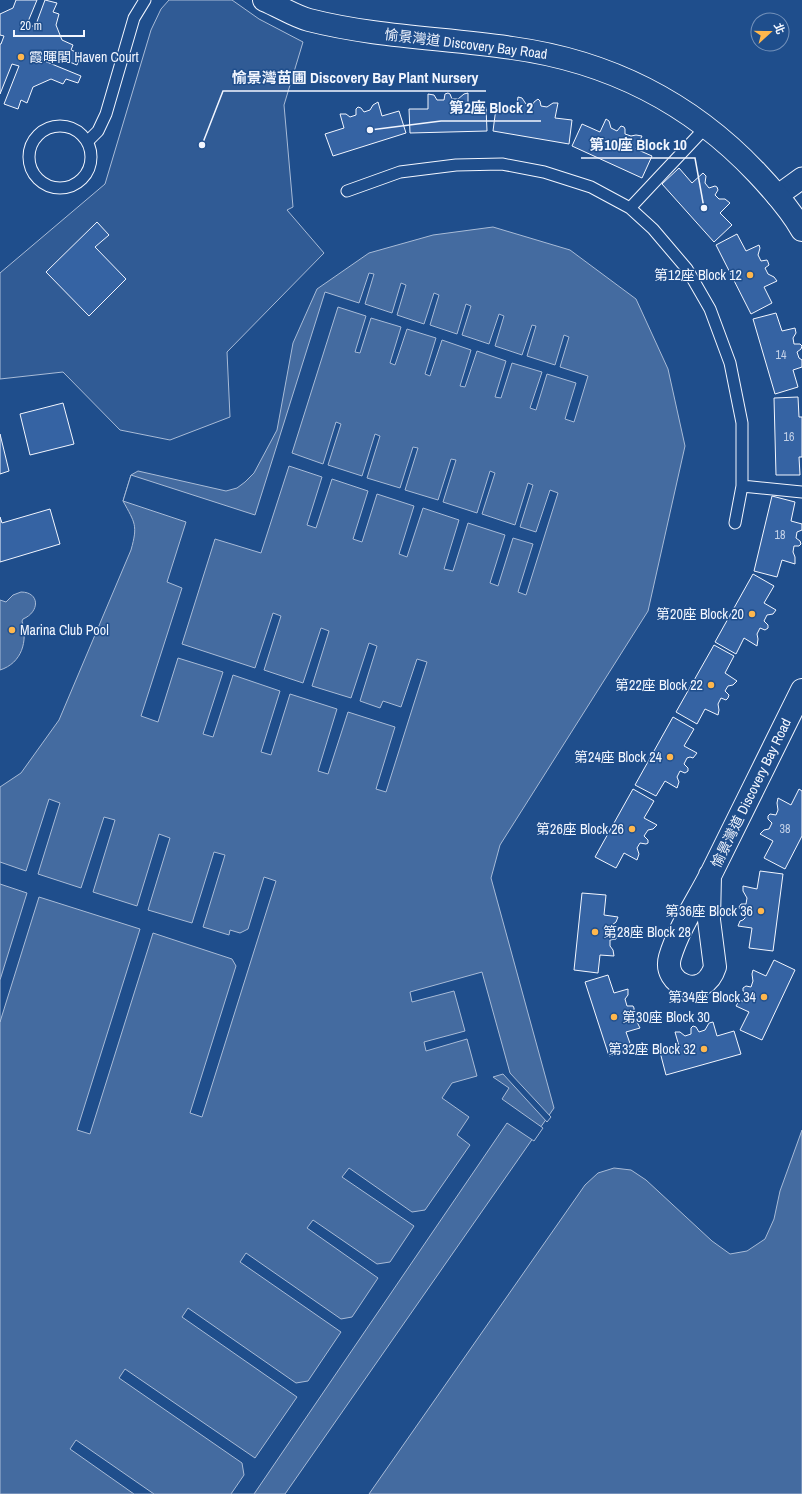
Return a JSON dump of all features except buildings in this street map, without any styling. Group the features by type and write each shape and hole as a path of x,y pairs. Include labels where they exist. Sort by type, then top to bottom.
{"street":[{"name":"愉景灣道 Discovery Bay Road","path":"264,0 315,21 388,34 511,47 553,54 594,66 633,82 672,102 706,126 740,155 777,196 802,230"},
{"path":"777,196 802,178"},
{"name":"愉景灣道 Discovery Bay Road","path":"710,875 802,690"}],"lane":[{"path":"87,142 98,131 106,114 134,18 145,0"},
{"path":"64,126 81,134 87,142 91,152 91,163 87,173 80,181 71,186 60,188 49,186 40,181 33,172 30,163 31,149 37,136 45,130 64,126"},
{"path":"630,208 706,126"},
{"path":"347,191 400,172 456,165 502,164 544,172 591,187 630,208 653,229 687,269 710,309 730,363 742,423 742,486 735,523"},
{"path":"742,486 802,492"}],"shaded area":[{"path":"169,0 232,0 259,19 303,42 284,105 293,207 287,210 324,253 227,352 230,417 170,440 120,430 63,372 0,379 0,273 105,184 151,30 161,9"},
{"path":"493,227 570,250 636,299 668,369 685,446 648,611 500,845 491,878 554,1108 285,1494 0,1494 0,787 21,773 59,720 131,550 135,529 133,520 123,501 131,475 138,471 226,491 237,488 254,473 277,430 293,343 317,289 369,253 433,235"},
{"name":"Marina Club Pool","path":"21,592 32,595 36,603 35,607 33,612 22,621 24,636 22,650 14,662 8,667 0,670 0,600 6,602 13,595"},
{"path":"802,1130 802,1494 369,1494 585,1185 598,1173 614,1168 631,1170 646,1180 712,1241 730,1254 747,1251 765,1239 774,1219 780,1191"}],"pier":[{"path":"369,273 374,274 365,304 392,313 401,283 406,285 397,315 424,324 434,293 439,295 430,325 457,334 466,304 471,306 462,335 489,344 499,314 504,316 495,346 522,355 532,325 536,326 527,356 555,365 564,335 569,337 560,367 588,376 574,422 565,419 576,383 547,374 536,410 530,408 542,372 512,363 501,398 495,397 506,361 477,351 465,387 460,386 471,350 442,340 430,376 425,374 436,338 407,329 395,365 390,363 401,327 371,318 360,353 355,352 366,316 338,307 292,453 323,464 336,422 341,424 328,465 362,476 375,434 380,436 367,478 400,488 413,447 418,448 405,490 438,500 451,459 456,460 443,502 477,513 490,471 495,473 482,514 515,525 528,483 533,485 520,527 536,532 550,490 558,493 526,595 518,592 533,544 513,538 498,586 490,583 505,535 468,523 453,571 444,569 459,520 423,508 407,557 399,554 414,506 377,494 362,542 353,539 368,491 332,479 316,528 307,525 322,477 289,466 261,553 215,539 182,644 255,668 273,613 281,616 264,670 303,683 321,628 329,631 312,686 351,698 369,643 377,646 360,701 380,708 383,701 401,707 417,659 427,662 386,792 376,789 395,727 348,712 328,774 318,771 337,709 290,694 271,755 261,752 280,691 233,675 213,737 203,734 223,672 178,658 158,722 141,716 182,588 167,582 186,522 123,501 131,475 255,515 325,292 359,303"},
{"path":"49,799 60,803 38,874 81,888 104,817 115,820 93,892 137,906 159,834 170,838 148,910 192,923 214,852 225,855 203,927 229,935 230,930 240,933 248,929 264,877 276,881 202,1117 190,1113 236,966 232,959 153,933 90,1134 77,1130 140,929 39,897 0,1022 0,980 27,893 0,884 0,862 26,871"},
{"path":"482,972 510,1073 551,1117 547,1122 503,1074 493,1077 509,1088 502,1099 543,1128 534,1141 507,1123 254,1494 231,1494 244,1475 242,1463 119,1378 125,1369 255,1458 297,1397 182,1317 188,1308 296,1383 308,1381 341,1332 240,1262 246,1253 341,1319 352,1317 378,1278 307,1228 313,1220 377,1264 390,1262 414,1226 342,1177 349,1168 412,1212 425,1210 470,1145 457,1135 469,1117 442,1098 452,1083 477,1076 467,1039 426,1051 424,1042 465,1031 454,991 412,1002 410,992"},
{"path":"76,1440 154,1494 134,1494 70,1449"}],"place":[{"name":"霞暉閣 Haven Court","path":"21,57"},
{"name":"第2座 Block 2","path":"370,130"},
{"name":"愉景灣苗圃 Discovery Bay Plant Nursery","path":"202,145"},
{"name":"第10座 Block 10","path":"704,208"},
{"name":"第12座 Block 12","path":"750,275"},
{"name":"第20座 Block 20","path":"752,614"},
{"name":"Marina Club Pool","path":"12,630"},
{"name":"第22座 Block 22","path":"711,685"},
{"name":"第24座 Block 24","path":"670,757"},
{"name":"第26座 Block 26","path":"632,829"},
{"name":"第36座 Block 36","path":"761,911"},
{"name":"第28座 Block 28","path":"595,932"},
{"name":"第34座 Block 34","path":"764,997"},
{"name":"第30座 Block 30","path":"614,1017"},
{"name":"第32座 Block 32","path":"704,1049"}]}
